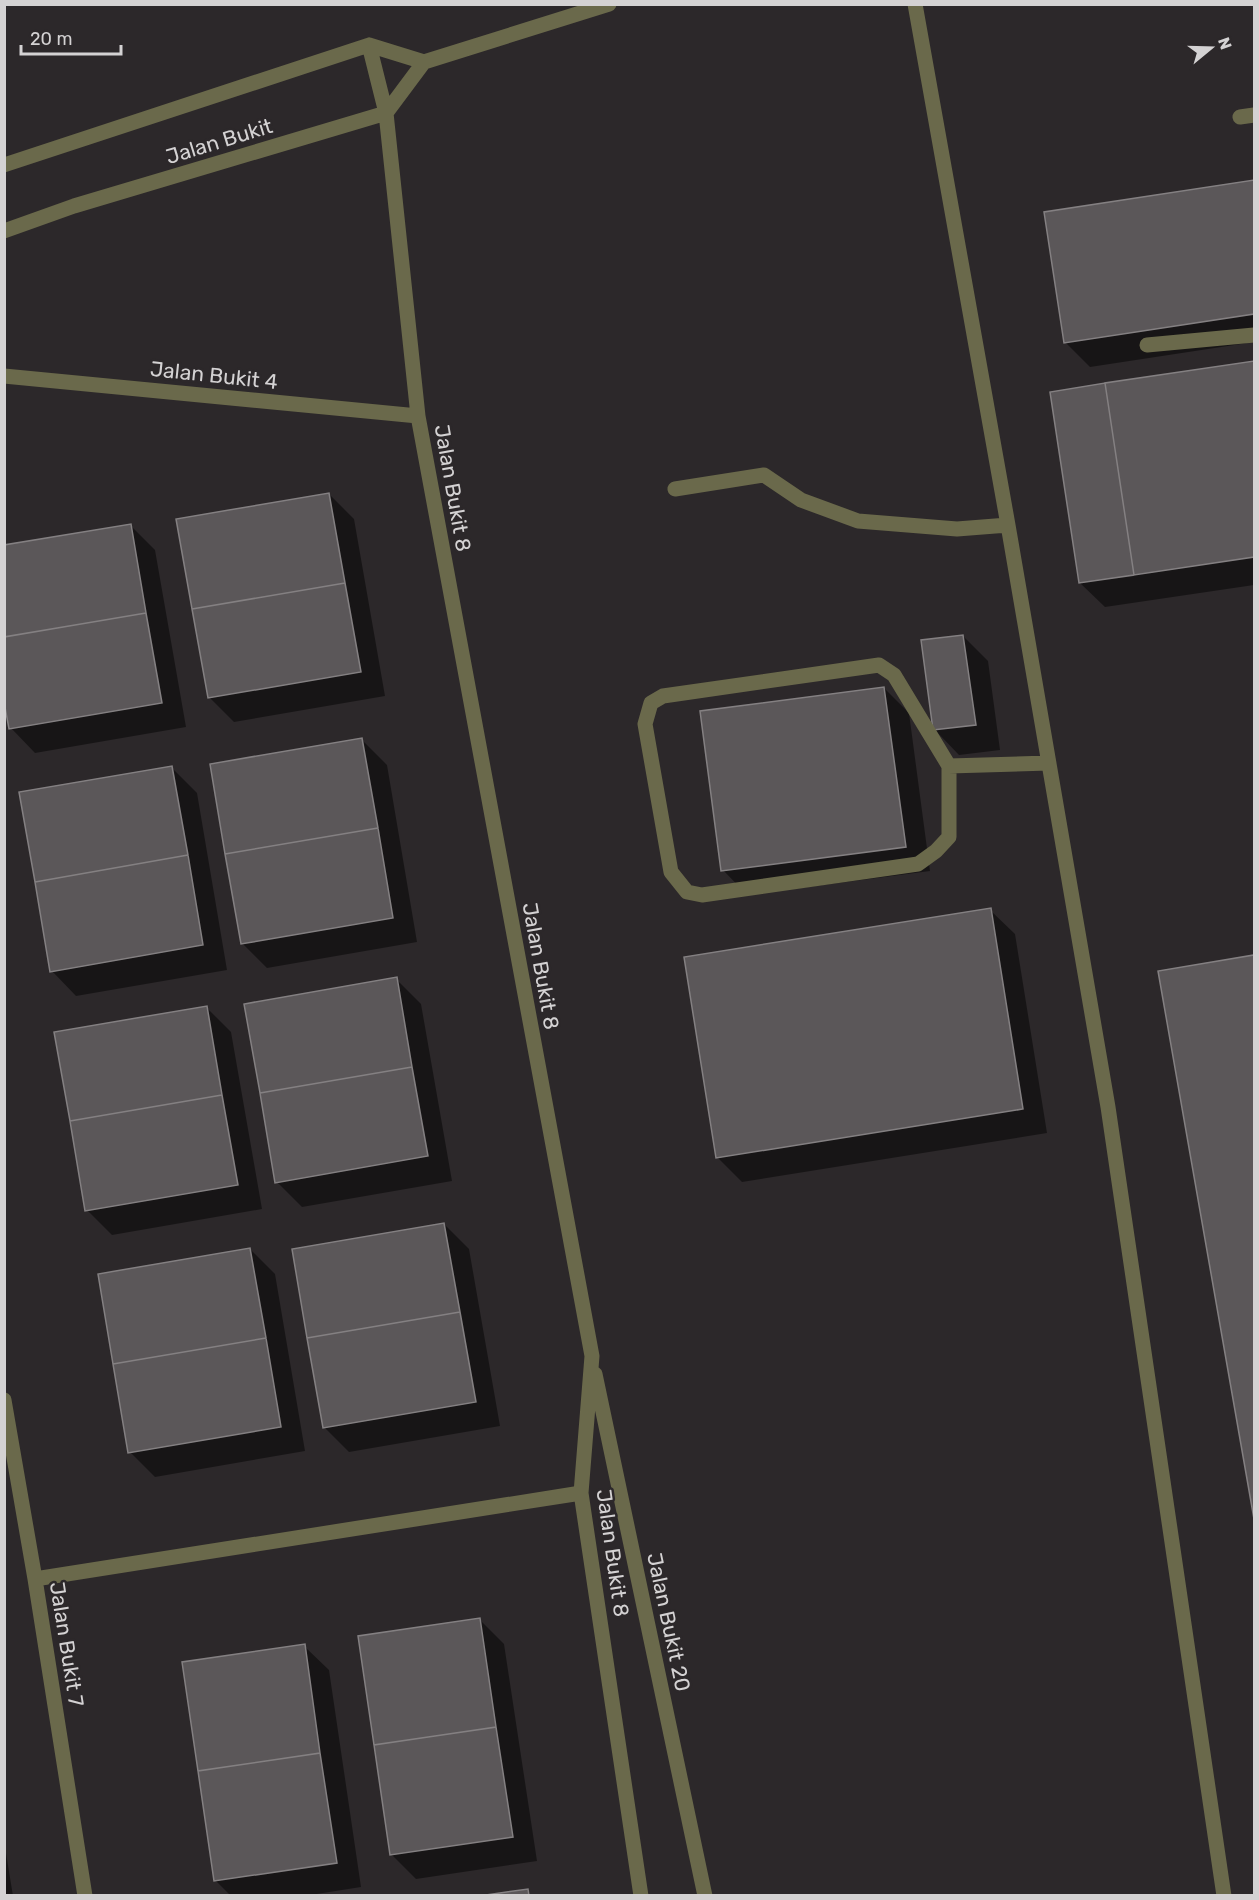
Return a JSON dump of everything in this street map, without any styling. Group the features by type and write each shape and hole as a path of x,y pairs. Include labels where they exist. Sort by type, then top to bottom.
{"street":[{"path":"369,45 424,62 609,4"},
{"path":"915,4 1008,525 1108,1107 1224,1896"},
{"name":"Jalan Bukit 8","path":"369,45 386,114 418,416 592,1356 581,1493 641,1896"},
{"name":"Jalan Bukit","path":"4,165 369,45"},
{"path":"386,114 424,62"},
{"name":"Jalan Bukit","path":"4,231 74,206 386,114"},
{"path":"1148,345 1254,335"},
{"name":"Jalan Bukit 4","path":"4,376 418,416"},
{"path":"675,489 764,475 801,500 858,521 957,530 1008,525"},
{"path":"879,665 894,675 950,766 949,837 936,851 918,864 702,895 687,892 671,872 645,724 651,704 663,696 879,665"},
{"path":"950,766 1049,763"},
{"name":"Jalan Bukit 20","path":"592,1356 705,1896"},
{"name":"Jalan Bukit 7","path":"4,1400 85,1896"},
{"path":"35,1579 581,1493"}],"building":[{"path":"1254,180 1254,314 1064,343 1044,212"},
{"path":"1254,361 1254,557 1134,575 1105,383"},
{"path":"1105,383 1134,575 1079,583 1050,392"},
{"path":"329,493 345,583 192,609 176,519"},
{"path":"131,524 146,613 4,637 4,545"},
{"path":"345,583 361,672 208,698 192,609"},
{"path":"146,613 162,703 9,729 4,702 4,637"},
{"path":"963,635 976,725 933,730 921,640"},
{"path":"884,687 906,847 721,871 700,711"},
{"path":"362,738 378,828 225,854 210,764"},
{"path":"172,766 188,855 35,882 19,792"},
{"path":"378,828 393,918 241,944 225,854"},
{"path":"188,855 203,945 50,972 35,882"},
{"path":"991,908 1023,1109 716,1158 684,957"},
{"path":"1254,955 1254,1519 1158,971"},
{"path":"397,977 412,1067 260,1093 244,1004"},
{"path":"207,1006 222,1095 70,1121 54,1032"},
{"path":"412,1067 428,1156 275,1183 260,1093"},
{"path":"222,1095 238,1185 85,1211 70,1121"},
{"path":"444,1223 460,1312 307,1338 292,1249"},
{"path":"250,1248 266,1338 113,1364 98,1274"},
{"path":"460,1312 476,1402 323,1428 307,1338"},
{"path":"266,1338 281,1427 128,1453 113,1364"},
{"path":"480,1618 496,1727 374,1745 358,1636"},
{"path":"305,1644 320,1753 198,1771 182,1662"},
{"path":"496,1727 513,1837 390,1855 374,1745"},
{"path":"320,1753 337,1863 214,1881 198,1771"},
{"path":"528,1889 529,1896 479,1896"}]}
